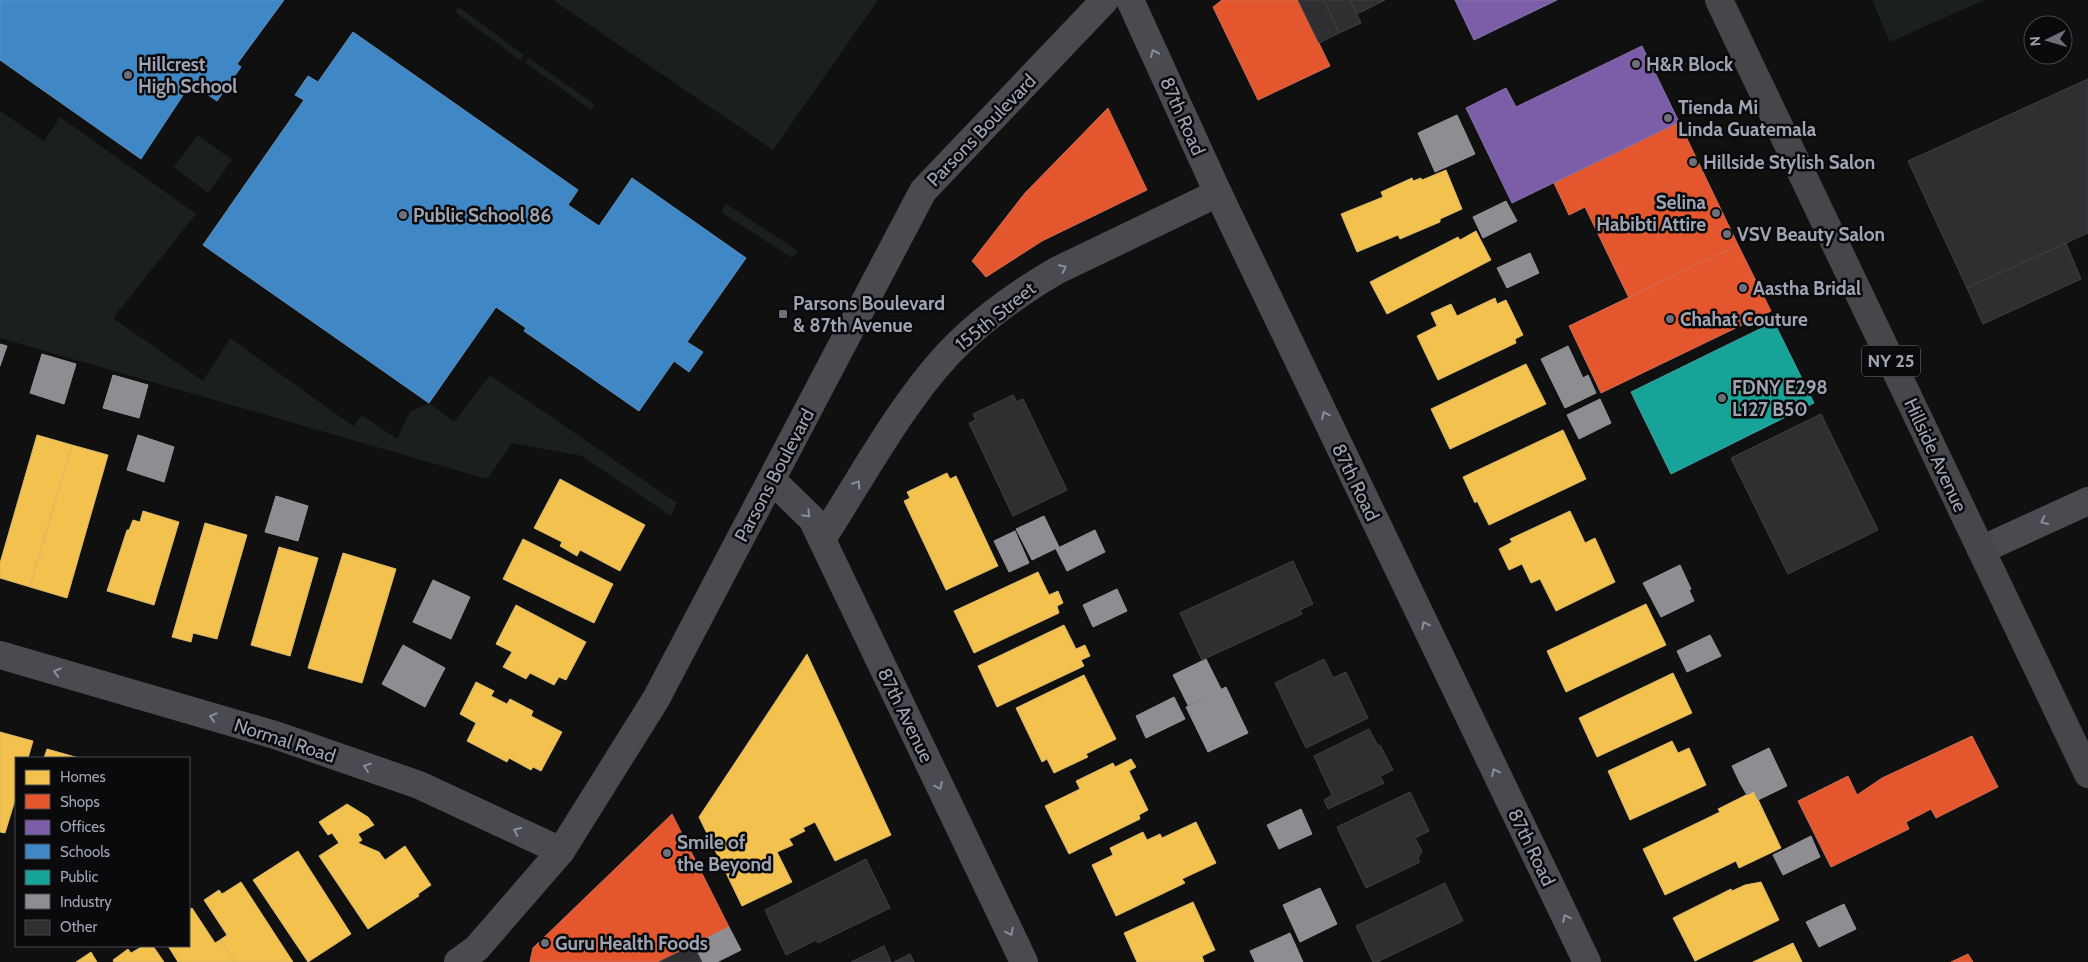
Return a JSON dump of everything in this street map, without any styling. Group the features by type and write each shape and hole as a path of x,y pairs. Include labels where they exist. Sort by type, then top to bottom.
{"main road":[{"name":"Hillside Avenue","path":"1719,0 2088,774"}],"street":[{"name":"Parsons Boulevard","path":"473,957 561,851 656,699 922,191 1105,0"},
{"name":"87th Road","path":"1130,0 1218,193 1587,962"},
{"name":"155th Street","path":"822,540 922,386 973,329 1034,284 1056,271 1218,193"},
{"name":"87th Avenue","path":"772,480 812,519 1024,962"},
{"path":"1981,550 2088,501"},
{"name":"Normal Road","path":"0,655 274,735 410,782 561,851"}],"shaded area":[{"path":"553,0 878,0 773,150"},
{"path":"1872,0 1984,0 1890,42"},
{"path":"459,7 524,55 520,60 455,12"},
{"path":"529,58 595,105 591,110 526,63"},
{"path":"0,111 44,141 60,117 196,214 113,318 203,381 230,338 353,426 362,415 397,439 410,412 429,403 454,422 490,375 677,503 671,516 582,456 512,443 487,479 0,338"},
{"path":"198,135 232,160 208,193 174,167"},
{"path":"726,204 798,251 792,258 721,212"}],"building: Homes":[{"path":"1446,170 1462,209 1440,219 1440,222 1400,239 1398,235 1357,252 1341,214 1383,197 1381,192 1412,178 1413,181 1421,178 1422,180"},
{"path":"1476,231 1491,260 1387,314 1370,282 1458,237 1460,240"},
{"path":"1495,298 1497,304 1506,300 1523,335 1515,339 1516,343 1438,380 1417,336 1437,326 1431,313 1451,304 1457,316"},
{"path":"1526,364 1546,404 1450,449 1431,409"},
{"path":"1563,430 1586,479 1489,525 1477,501 1475,503 1463,477"},
{"path":"37,435 72,445 30,587 0,578 0,563"},
{"path":"72,445 108,455 67,598 30,587"},
{"path":"947,473 950,479 956,476 998,566 946,590 904,501 910,498 907,492"},
{"path":"560,479 645,525 620,571 580,550 577,556 560,546 562,542 534,528"},
{"path":"143,511 179,522 154,605 107,591 127,530 129,530 133,520 140,522"},
{"path":"1570,511 1585,543 1595,538 1615,582 1556,611 1540,579 1531,583 1522,564 1509,570 1499,549 1512,542 1510,539"},
{"path":"205,523 247,535 217,639 193,633 191,642 172,637"},
{"path":"523,539 613,584 594,623 503,579"},
{"path":"279,547 318,558 290,656 251,645"},
{"path":"343,553 396,569 362,683 308,668"},
{"path":"1038,572 1049,595 1058,591 1063,603 1057,606 1059,613 974,653 954,611"},
{"path":"1646,604 1666,645 1566,692 1547,651"},
{"path":"516,605 586,642 566,680 559,677 554,685 530,673 526,679 503,667 512,652 496,644"},
{"path":"1064,625 1076,649 1085,645 1090,656 1081,660 1084,666 997,707 978,666"},
{"path":"807,654 891,835 835,861 815,822 803,828 805,831 789,839 793,845 777,852 792,882 742,906 699,817"},
{"path":"1673,673 1692,713 1597,757 1579,718"},
{"path":"1084,675 1116,739 1086,754 1088,757 1054,773 1047,759 1042,762 1016,708"},
{"path":"476,682 494,691 491,696 507,704 510,699 533,711 531,716 562,732 541,771 533,767 531,770 509,758 507,762 467,741 476,723 460,714"},
{"path":"0,732 33,741 28,757 15,757 15,800 5,833 0,832"},
{"path":"1672,741 1678,753 1689,748 1706,785 1630,820 1608,771"},
{"path":"47,749 75,757 44,757"},
{"path":"1131,759 1136,767 1129,771 1148,810 1139,815 1140,819 1069,854 1045,806 1080,789 1076,781 1113,763 1115,767"},
{"path":"1754,791 1781,848 1739,868 1736,861 1665,895 1643,849 1720,812 1718,809"},
{"path":"347,804 368,817 374,825 358,834 362,840 358,843 379,852 385,860 405,846 431,885 418,894 419,896 368,929 319,856 339,843 332,833 328,835 319,822"},
{"path":"1196,822 1216,863 1182,879 1185,883 1116,916 1092,865 1113,855 1110,848 1143,832 1147,840 1160,834 1162,838"},
{"path":"298,851 351,934 308,962 253,880"},
{"path":"241,882 293,962 235,962 220,940 227,935 204,900 219,890 222,894"},
{"path":"1761,882 1779,920 1695,961 1673,918 1731,889 1732,891 1745,885"},
{"path":"1193,902 1215,950 1202,956 1204,962 1137,962 1124,933"},
{"path":"192,908 215,943 220,940 235,962 178,962 169,947 190,947 190,909"},
{"path":"1793,943 1802,962 1753,962"},
{"path":"141,947 154,947 164,962 114,962 113,960 128,949 131,953"},
{"path":"91,952 97,962 76,962"}],"building: Shops":[{"path":"1222,0 1298,0 1330,66 1258,100 1213,7"},
{"path":"1108,108 1147,190 1042,241 986,277 972,261 1025,193"},
{"path":"1679,122 1738,245 1629,298 1585,207 1569,215 1554,183"},
{"name":"Chahat Couture","path":"1738,245 1771,311 1601,393 1569,326"},
{"path":"1972,736 1998,787 1936,818 1931,809 1906,822 1909,829 1831,867 1798,801 1848,776 1857,795 1882,778"},
{"path":"672,814 729,927 659,962 530,962 533,948"},
{"path":"1968,954 1973,962 1951,962"}],"building: Offices":[{"path":"1455,0 1557,0 1474,40"},
{"path":"1642,46 1679,122 1512,203 1466,108 1506,88 1516,107"}],"building: Schools":[{"name":"Hillcrest High School","path":"0,0 284,0 237,64 241,67 217,101 191,83 141,159 0,60"},
{"name":"Public School 86","path":"353,32 578,190 568,205 599,226 632,178 746,258 687,342 703,352 689,372 674,361 639,411 524,331 526,328 496,307 429,403 203,245 304,100 295,95 308,76 318,82"}],"building: Public":[{"name":"FDNY E298 L127 B50","path":"1774,322 1814,403 1671,474 1631,392"}],"building: Industry":[{"path":"1457,115 1475,154 1435,172 1418,133"},
{"path":"1506,201 1517,221 1483,238 1473,217"},
{"path":"1530,253 1539,273 1507,288 1497,268"},
{"path":"0,344 7,346 0,366"},
{"path":"1568,346 1583,378 1588,375 1596,393 1565,408 1541,359"},
{"path":"42,354 76,364 64,404 30,393"},
{"path":"113,375 148,385 139,418 103,408"},
{"path":"1600,399 1611,423 1579,439 1567,415"},
{"path":"138,435 174,447 164,482 127,470"},
{"path":"276,496 308,506 298,541 265,532"},
{"path":"1044,516 1059,547 1032,560 1016,529"},
{"path":"1095,530 1105,552 1067,571 1056,549"},
{"path":"1015,531 1029,563 1009,572 994,541"},
{"path":"1680,565 1691,589 1689,590 1694,601 1661,617 1643,583"},
{"path":"433,580 470,597 451,639 413,622"},
{"path":"1117,589 1127,611 1093,627 1083,605"},
{"path":"1710,635 1721,656 1687,672 1677,651"},
{"path":"403,645 445,668 425,707 382,684"},
{"path":"1206,659 1221,689 1188,705 1173,675"},
{"path":"1226,687 1248,733 1208,752 1186,707"},
{"path":"1174,697 1185,719 1146,738 1136,716"},
{"path":"1769,748 1777,765 1740,783 1732,766"},
{"path":"1777,765 1787,786 1758,800 1754,791 1747,795 1740,783"},
{"path":"1301,809 1312,834 1279,849 1267,825"},
{"path":"1811,836 1820,857 1783,875 1773,855"},
{"path":"1320,888 1337,924 1300,942 1283,905"},
{"path":"1844,904 1856,929 1819,947 1806,922"},
{"path":"729,927 741,950 717,962 702,962 693,945"},
{"path":"1290,933 1303,962 1255,962 1250,951"}],"building: Other":[{"path":"1298,0 1324,0 1339,33 1319,43"},
{"path":"1324,0 1350,0 1361,23 1339,33"},
{"path":"1350,0 1385,0 1357,14"},
{"path":"2088,79 2088,233 1967,288 1908,161"},
{"path":"2066,243 2081,279 1983,324 1967,288"},
{"path":"1013,395 1017,402 1023,399 1067,490 1013,516 969,423 976,420 973,414"},
{"path":"1821,414 1878,530 1788,574 1731,458"},
{"path":"1293,561 1313,604 1300,610 1302,614 1202,660 1180,613"},
{"path":"1324,659 1333,678 1346,672 1368,718 1306,748 1275,683"},
{"path":"1369,729 1393,770 1380,776 1384,783 1328,809 1324,800 1332,795 1314,756"},
{"path":"1410,792 1429,831 1415,838 1422,851 1418,858 1420,862 1366,888 1337,827"},
{"path":"866,859 890,908 818,943 816,940 786,955 765,910"},
{"path":"1445,883 1463,921 1377,962 1373,962 1356,926"},
{"path":"693,945 702,962 659,962"},
{"path":"884,946 891,962 851,962"},
{"path":"910,954 914,962 894,962"}],"place":[{"name":"H&R Block","path":"1636,64"},
{"name":"Hillcrest High School","path":"128,75"},
{"name":"Tienda Mi Linda Guatemala","path":"1668,118"},
{"name":"Hillside Stylish Salon","path":"1693,162"},
{"name":"Selina Habibti Attire","path":"1716,213"},
{"name":"Public School 86","path":"403,215"},
{"name":"VSV Beauty Salon","path":"1727,234"},
{"name":"Aastha Bridal","path":"1743,288"},
{"name":"Parsons Boulevard & 87th Avenue","path":"783,314"},
{"name":"Chahat Couture","path":"1670,319"},
{"name":"FDNY E298 L127 B50","path":"1722,398"},
{"name":"Smile of the Beyond","path":"667,853"},
{"name":"Guru Health Foods","path":"545,943"}]}
